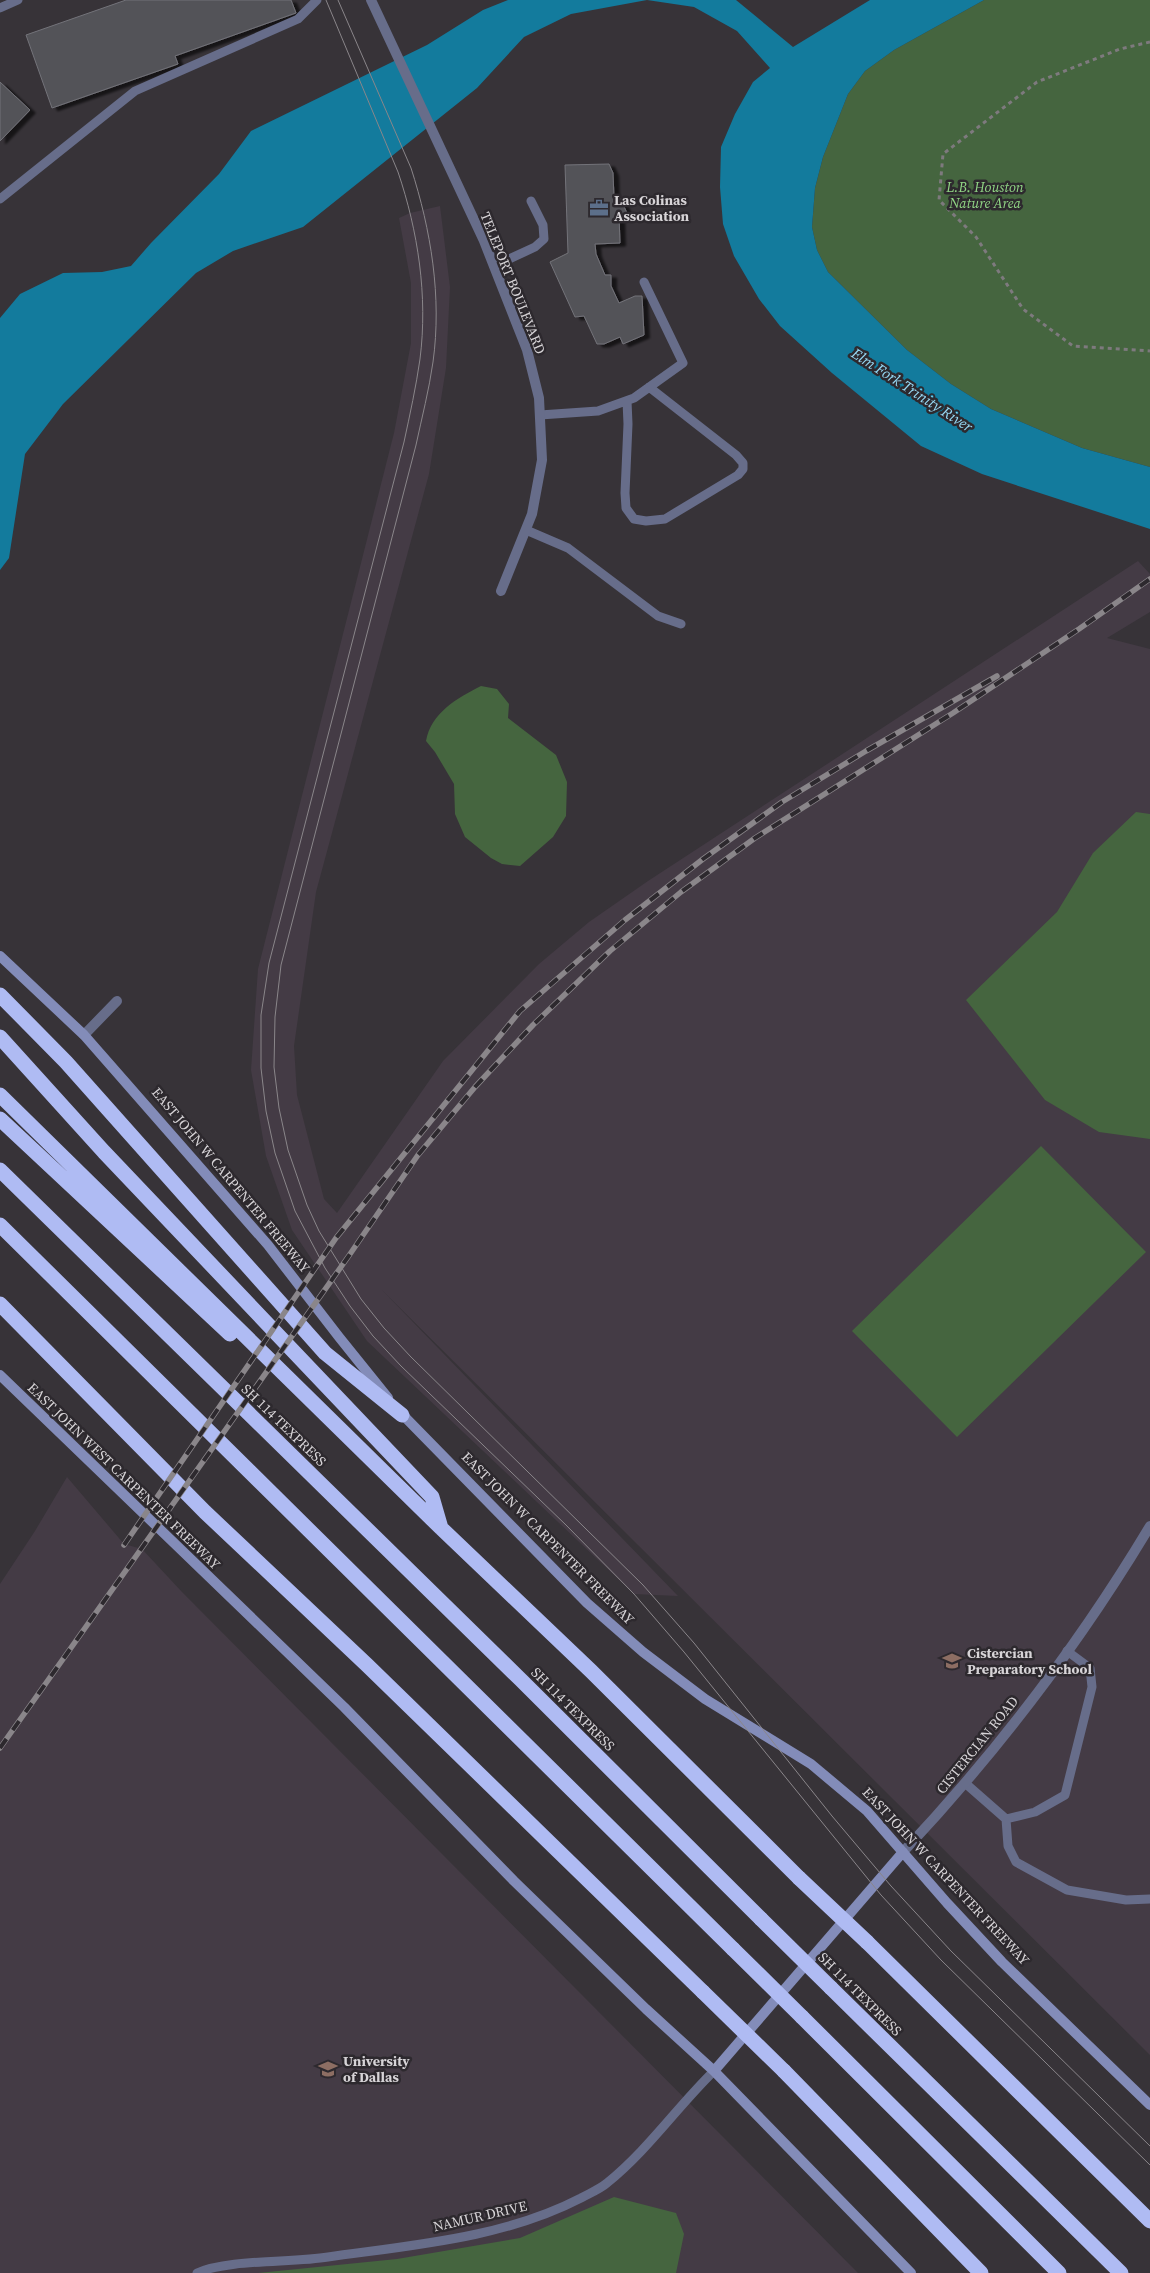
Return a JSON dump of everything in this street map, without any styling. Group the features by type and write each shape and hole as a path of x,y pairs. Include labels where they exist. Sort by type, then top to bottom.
{"highway":[{"path":"0,995 66,1062 325,1353 402,1415"},
{"path":"0,1037 104,1152 432,1497 442,1529"},
{"path":"0,1095 442,1529 585,1665 799,1878 867,1942 1150,2221"},
{"path":"0,1119 248,1352 287,1377"},
{"name":"SH 114 TEXPRESS","path":"0,1170 527,1686 760,1919 1121,2273"},
{"path":"0,1225 1059,2273"},
{"path":"0,1304 204,1512 367,1664 784,2071 981,2273"}],"main road":[{"name":"EAST JOHN W CARPENTER FREEWAY","path":"0,956 84,1035 268,1244 402,1415 587,1603 643,1652 705,1699 811,1764 867,1811 1002,1962 1150,2104"},
{"name":"EAST JOHN WEST CARPENTER FREEWAY","path":"0,1376 344,1707 521,1888 639,2002 714,2071"},
{"path":"903,1852 714,2071 911,2273"}],"street":[{"name":"TELEPORT BOULEVARD","path":"372,1 494,266 527,350 539,398 542,460 532,514 501,591"},
{"path":"84,1035 117,1001"},
{"name":"CISTERCIAN ROAD","path":"903,1852 965,1783 1038,1691 1113,1587 1150,1526"}],"lane":[{"path":"0,8 18,0"},
{"path":"0,199 135,91 298,19 317,0"},
{"path":"494,266 535,248 544,239 543,225 531,201"},
{"path":"540,415 598,411 627,401 683,364 644,282"},
{"path":"627,401 625,493 626,508 634,519 646,521 665,519 738,475 743,469 743,463 736,455 649,387"},
{"path":"526,530 568,548 658,616 681,624"},
{"path":"1006,1819 1035,1812 1065,1795 1092,1687 1090,1668 1067,1651"},
{"path":"965,1783 1006,1819 1008,1846 1016,1862 1067,1890 1126,1900 1150,1899"},
{"name":"NAMUR DRIVE","path":"197,2273 233,2266 318,2259 414,2245 491,2230 527,2221 560,2209 605,2185 641,2154 697,2088 714,2071"}],"path":[{"path":"1150,42 1120,49 1037,82 943,154 939,200 976,237 1024,308 1073,346 1150,351"}],"shaded area":[{"name":"Cistercian Preparatory School","path":"440,206 450,287 446,368 429,474 316,892 294,1046 297,1095 324,1199 337,1213 443,1061 539,964 589,922 648,881 1138,561 1150,574 1150,612 1107,638 1150,649 1150,2055 382,1290 678,1596 634,1594 367,1341 292,1230 266,1156 251,1070 258,969 394,433 411,343 411,283 399,218 410,213"},
{"name":"University of Dallas","path":"67,1477 124,1544 142,1549 182,1592 858,2273 0,2273 0,1584 35,1531"}],"green space":[{"name":"L.B. Houston Nature Area","path":"984,0 1150,0 1150,467 1082,448 991,409 951,384 907,350 828,272 817,250 812,227 815,188 823,157 848,94 865,71 894,50"},
{"path":"481,686 497,689 509,704 508,718 556,755 567,782 566,816 553,837 520,866 502,864 491,858 465,837 455,814 454,784 435,752 426,741 433,722 439,714 454,701"},
{"path":"1136,812 1150,814 1150,1139 1099,1132 1045,1100 966,1000 1057,912 1093,853"},
{"path":"1041,1146 1146,1252 957,1437 852,1331"},
{"path":"614,2197 676,2213 684,2234 676,2273 258,2273 397,2259 520,2238"}],"water":[{"path":"508,0 647,0 571,14 524,37 477,88 303,227 233,251 196,273 63,404 25,454 9,558 0,570 0,318 20,294 63,273 102,272 131,266 219,174 251,131 427,45 483,10"},
{"name":"Elm Fork Trinity River","path":"647,0 736,0 793,47 870,0 984,0 894,50 865,71 848,94 823,157 815,188 812,227 817,250 828,272 907,350 951,384 991,409 1082,448 1150,467 1150,529 982,474 921,446 832,373 780,326 759,299 734,256 723,224 720,187 721,147 735,114 753,82 770,68 737,31 694,7"}],"building":[{"path":"126,0 291,0 296,13 175,56 178,64 52,108 26,35"},
{"path":"0,82 30,110 0,141"},
{"path":"609,164 613,173 614,198 620,198 627,213 619,216 620,243 595,244 596,254 605,275 611,275 611,286 619,303 635,296 642,296 644,335 623,344 620,337 604,344 597,344 584,316 575,317 550,262 568,253 565,165"}],"tram line":[{"path":"326,0 398,172 405,194 416,240 423,312 417,380 404,442 269,963 261,1015 261,1068 266,1111 275,1153 295,1211 325,1268 373,1336 401,1366 566,1525 634,1594 684,1652 881,1895 941,1960 1150,2165"},
{"path":"338,0 411,168 429,239 433,264 436,313 433,362 416,445 281,965 275,1017 274,1067 279,1108 288,1150 307,1205 319,1231 361,1299 384,1328 411,1357 643,1585 694,1643 832,1816 891,1886 951,1951 1150,2146"}],"railway":[{"path":"0,1748 348,1257 418,1155 475,1087 533,1025 610,951 681,892 755,838 953,713 1150,579"},
{"path":"124,1545 336,1238 520,1011 625,920 703,859 782,802 866,751 997,676"}],"place":[{"name":"Las Colinas Association","path":"599,208"},
{"name":"Cistercian Preparatory School","path":"952,1661"},
{"name":"University of Dallas","path":"328,2069"}]}
